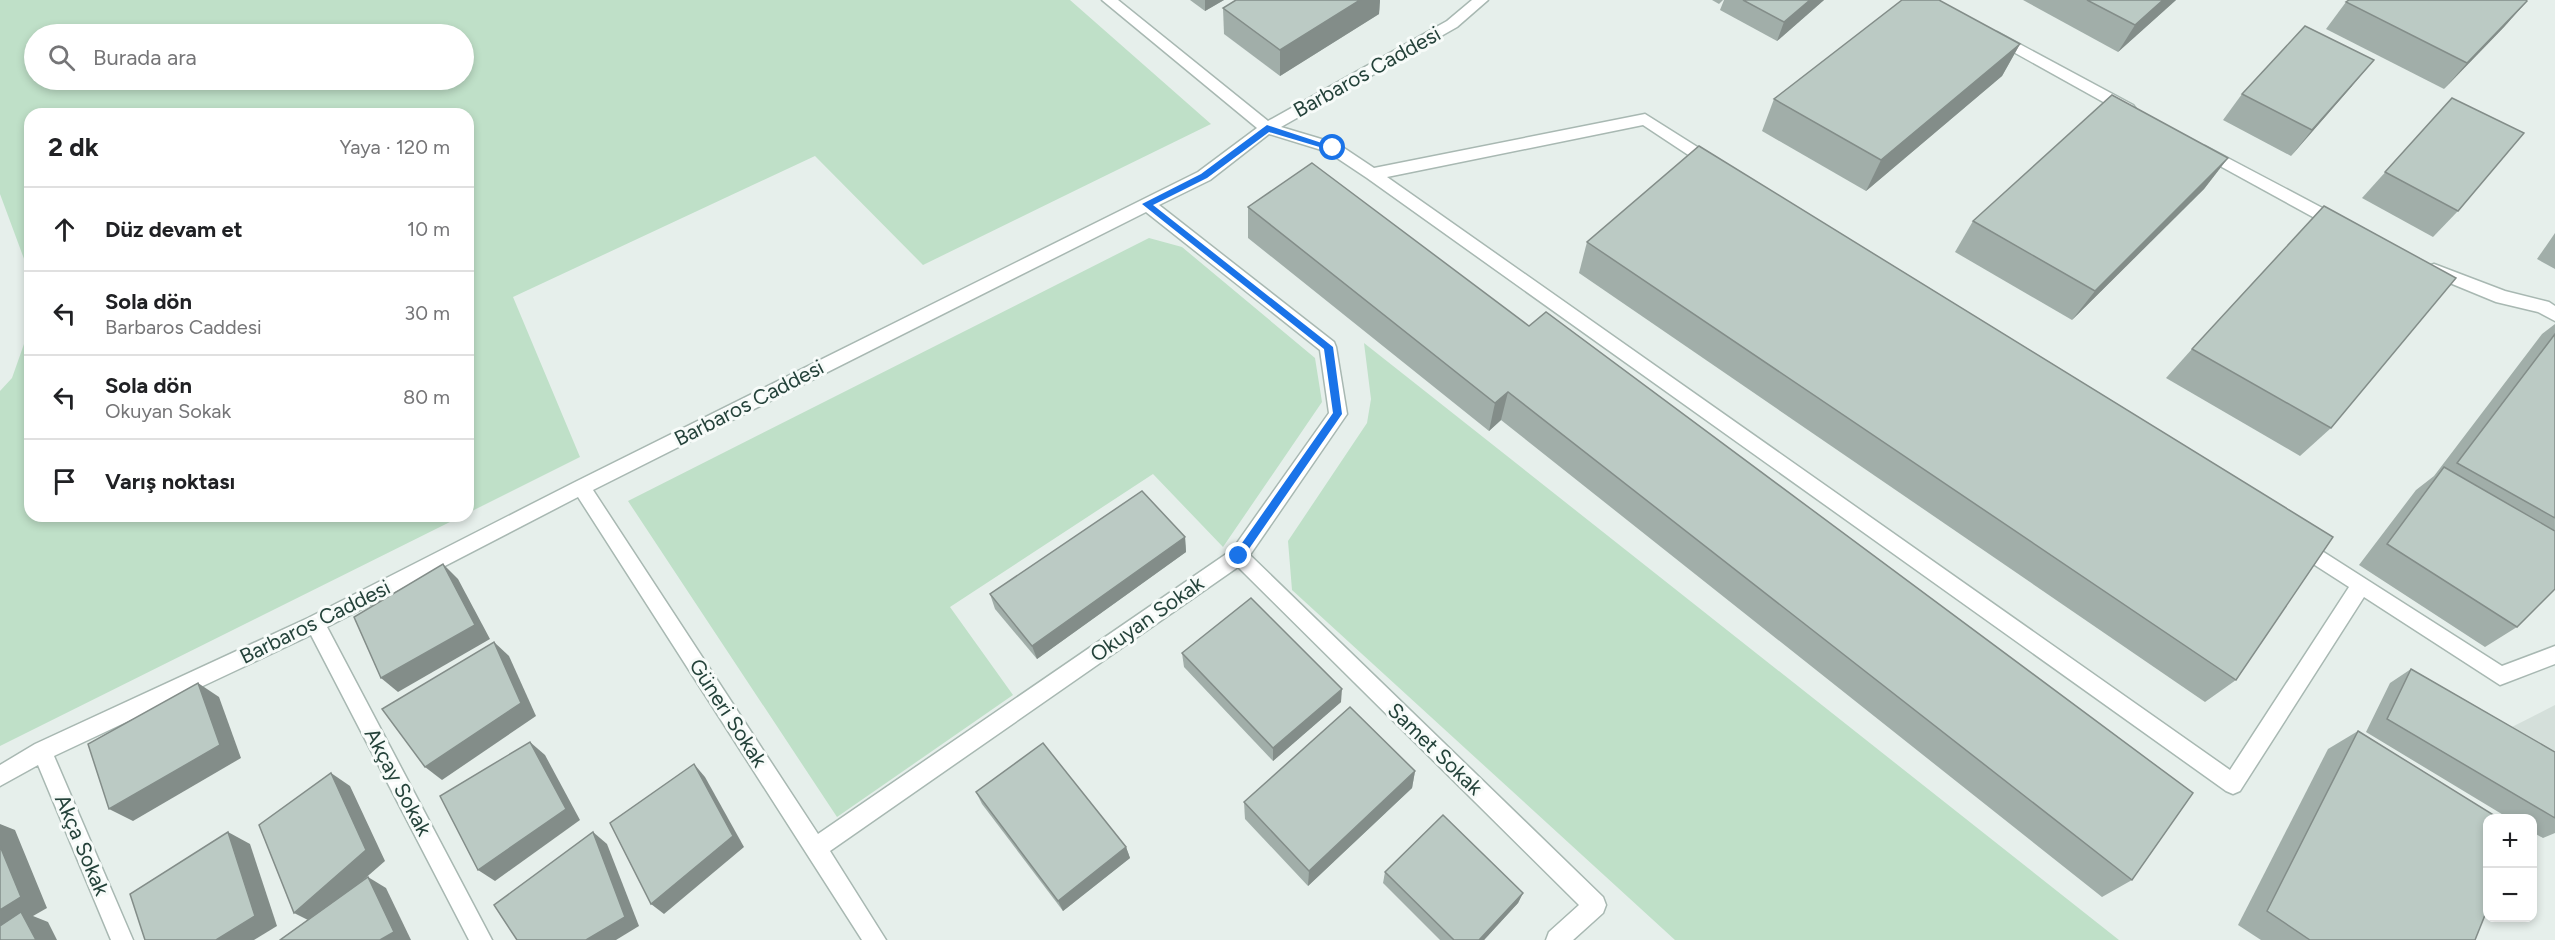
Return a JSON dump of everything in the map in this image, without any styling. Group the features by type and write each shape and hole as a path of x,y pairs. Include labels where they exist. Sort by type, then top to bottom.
{"street":[{"path":"1109,0 1267,128 1333,148 1372,174 2233,784 2361,585"},
{"name":"Barbaros Caddesi","path":"0,776 42,751 315,624 581,487 1204,176 1267,128 1452,24 1481,0"},
{"path":"1981,28 2144,117"},
{"path":"1372,174 1645,119 1732,176"},
{"path":"2195,145 2352,230"},
{"name":"Okuyan Sokak","path":"815,849 1239,556 1338,414 1328,347 1146,204"},
{"path":"2415,262 2502,297 2543,307 2555,314"},
{"name":"Güneri Sokak","path":"581,487 875,940"},
{"path":"2290,538 2500,676 2555,656"},
{"name":"Samet Sokak","path":"1239,556 1595,905 1557,940"},
{"name":"Akçay Sokak","path":"315,624 481,940"},
{"name":"Akça Sokak","path":"42,751 122,940"}],"shaded area":[{"path":"2555,705 2555,755 2506,730"}],"green space":[{"path":"0,0 1070,0 1211,124 923,265 815,156 513,297 580,457 474,510 474,108 24,108 24,259 0,194"},
{"path":"1149,238 1182,247 1315,358 1322,402 1223,547 1153,474 950,607 1013,695 837,817 628,501"},
{"path":"1364,343 2119,940 1675,940 1292,590 1288,541 1367,423 1371,399"},
{"path":"24,344 24,522 450,522 0,746 0,391 12,378"}],"building":[{"path":"1236,0 1360,0 1280,50 1223,8"},
{"path":"1743,0 1810,0 1784,22"},
{"path":"1902,0 1939,0 2020,44 1881,160 1774,99"},
{"path":"2087,0 2163,0 2135,25"},
{"path":"2349,0 2527,1 2467,63 2346,2"},
{"path":"2305,26 2374,60 2312,130 2242,94"},
{"path":"2112,95 2228,158 2095,291 1973,221"},
{"path":"2452,98 2524,133 2458,211 2385,172"},
{"path":"1699,146 2333,537 2236,680 1587,242"},
{"path":"1312,163 1529,326 1546,312 2193,793 2132,880 1508,392 1495,403 1248,207"},
{"path":"2324,206 2456,278 2331,428 2192,349"},
{"path":"2555,334 2555,518 2457,463"},
{"path":"2444,467 2555,531 2555,589 2517,627 2387,544"},
{"path":"1142,491 1185,537 1032,646 990,594"},
{"path":"443,564 475,625 381,678 354,617"},
{"path":"1251,598 1342,689 1273,748 1182,653"},
{"path":"494,642 521,703 425,767 382,709"},
{"path":"2411,669 2555,752 2555,818 2387,719"},
{"path":"198,683 220,745 109,809 88,744"},
{"path":"1350,707 1415,771 1309,871 1244,802"},
{"path":"2358,731 2492,814 2483,814 2483,920 2475,940 2310,940 2267,911"},
{"path":"530,742 566,809 478,870 440,796"},
{"path":"1043,743 1126,847 1058,901 976,792"},
{"path":"694,764 733,836 651,904 610,823"},
{"path":"331,773 366,850 294,913 259,825"},
{"path":"1443,815 1523,893 1479,940 1454,940 1385,872"},
{"path":"228,832 255,916 216,940 145,940 130,894"},
{"path":"593,832 625,917 586,940 517,940 494,905"},
{"path":"0,846 21,897 0,910"},
{"path":"368,877 394,932 380,940 280,940"},
{"path":"21,912 36,940 0,940 0,926"}],"route":[{"path":"1239,556 1338,414 1328,347 1146,204 1204,176 1267,128 1333,148"}]}
